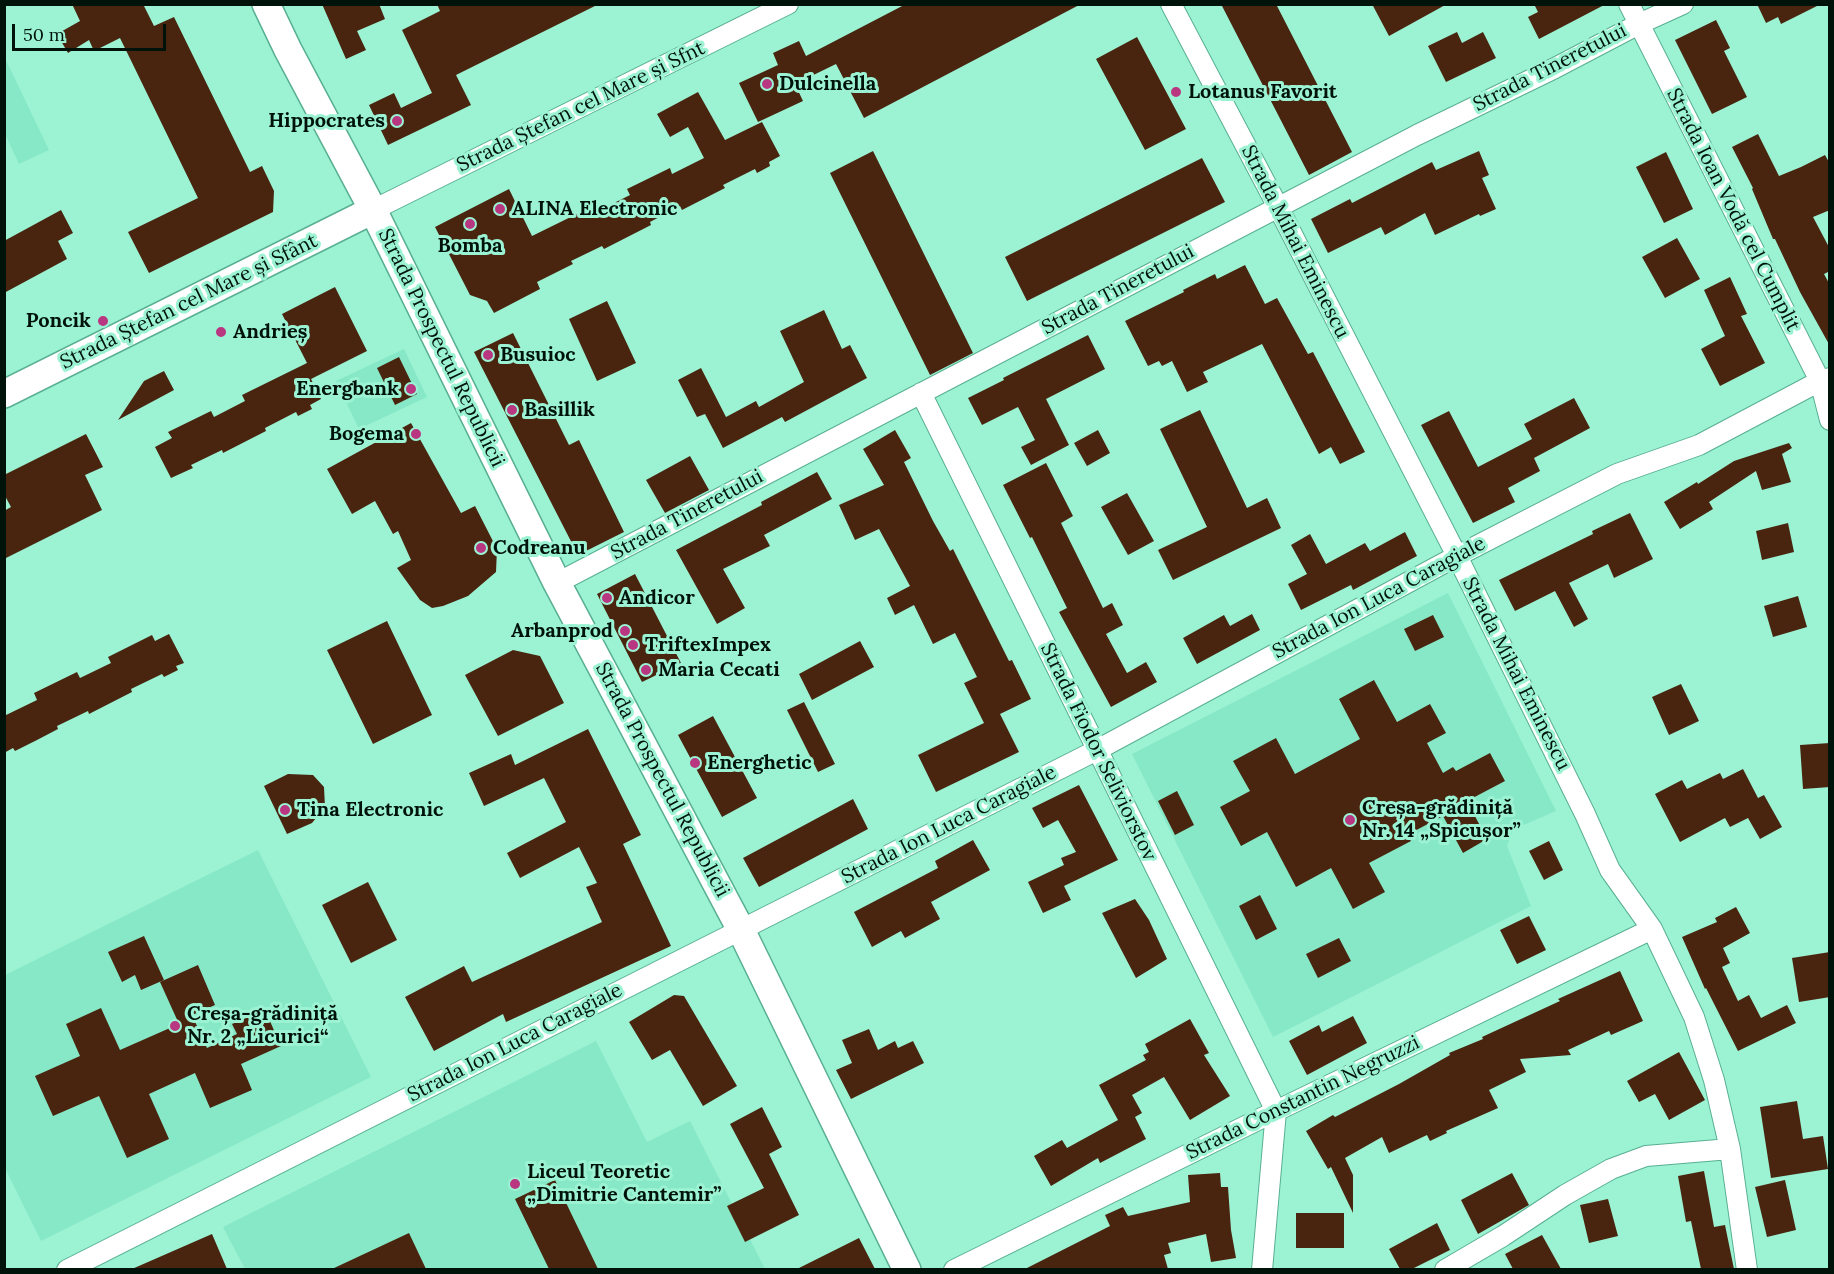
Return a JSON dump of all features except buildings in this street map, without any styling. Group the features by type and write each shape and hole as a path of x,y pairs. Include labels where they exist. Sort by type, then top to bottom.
{"main road":[{"name":"Strada Prospectul Republicii","path":"266,4 373,210 557,583 741,930 907,1269"},
{"name":"Strada Ștefan cel Mare și Sfânt","path":"4,394 373,210"}],"street":[{"name":"Strada Ștefan cel Mare și Sfnt","path":"373,210 788,4"},
{"name":"Strada Mihai Eminescu","path":"1171,4 1457,556 1585,814 1610,870 1652,929 1694,1017 1714,1080 1730,1149 1747,1269"},
{"name":"Strada Ioan Vodă cel Cumplit","path":"1629,4 1825,379 1830,420"},
{"name":"Strada Tineretului","path":"557,583 1417,135 1683,4"},
{"name":"Strada Ion Luca Caragiale","path":"67,1269 1098,750 1457,556 1617,474 1699,445 1825,379"},
{"name":"Strada Fiodor Seliviorstov","path":"921,393 1276,1111"},
{"name":"Strada Constantin Negruzzi","path":"954,1269 1652,929"},
{"path":"1262,1269 1276,1111"},
{"path":"1445,1269 1611,1169 1646,1156 1730,1149"}],"shaded area":[{"path":"5,58 49,150 19,164 5,134"},
{"path":"404,349 427,397 359,429 336,381"},
{"name":"Creșa-grădiniță Nr. 14 „Spicușor”","path":"1448,593 1556,811 1514,829 1507,846 1531,906 1273,1037 1132,754"},
{"name":"Creșa-grădiniță Nr. 2 „Licurici“","path":"258,850 371,1077 41,1241 5,1168 5,975"},
{"name":"Liceul Teoretic „Dimitrie Cantemir”","path":"596,1041 647,1142 690,1121 765,1269 245,1269 223,1227"}],"place":[{"name":"Dulcinella","path":"767,84"},
{"name":"Lotanus Favorit","path":"1176,92"},
{"name":"Hippocrates","path":"397,121"},
{"name":"ALINA Electronic","path":"500,209"},
{"name":"Bomba","path":"470,224"},
{"name":"Poncik","path":"103,321"},
{"name":"Andrieș","path":"221,332"},
{"name":"Busuioc","path":"488,355"},
{"name":"Energbank","path":"411,389"},
{"name":"Basillik","path":"512,410"},
{"name":"Bogema","path":"416,434"},
{"name":"Codreanu","path":"481,548"},
{"name":"Andicor","path":"607,598"},
{"name":"Arbanprod","path":"625,631"},
{"name":"TriftexImpex","path":"633,645"},
{"name":"Maria Cecati","path":"646,670"},
{"name":"Energhetic","path":"695,763"},
{"name":"Tina Electronic","path":"285,810"},
{"name":"Creșa-grădiniță Nr. 14 „Spicușor”","path":"1350,820"},
{"name":"Creșa-grădiniță Nr. 2 „Licurici“","path":"175,1026"},
{"name":"Liceul Teoretic „Dimitrie Cantemir”","path":"515,1184"}]}
